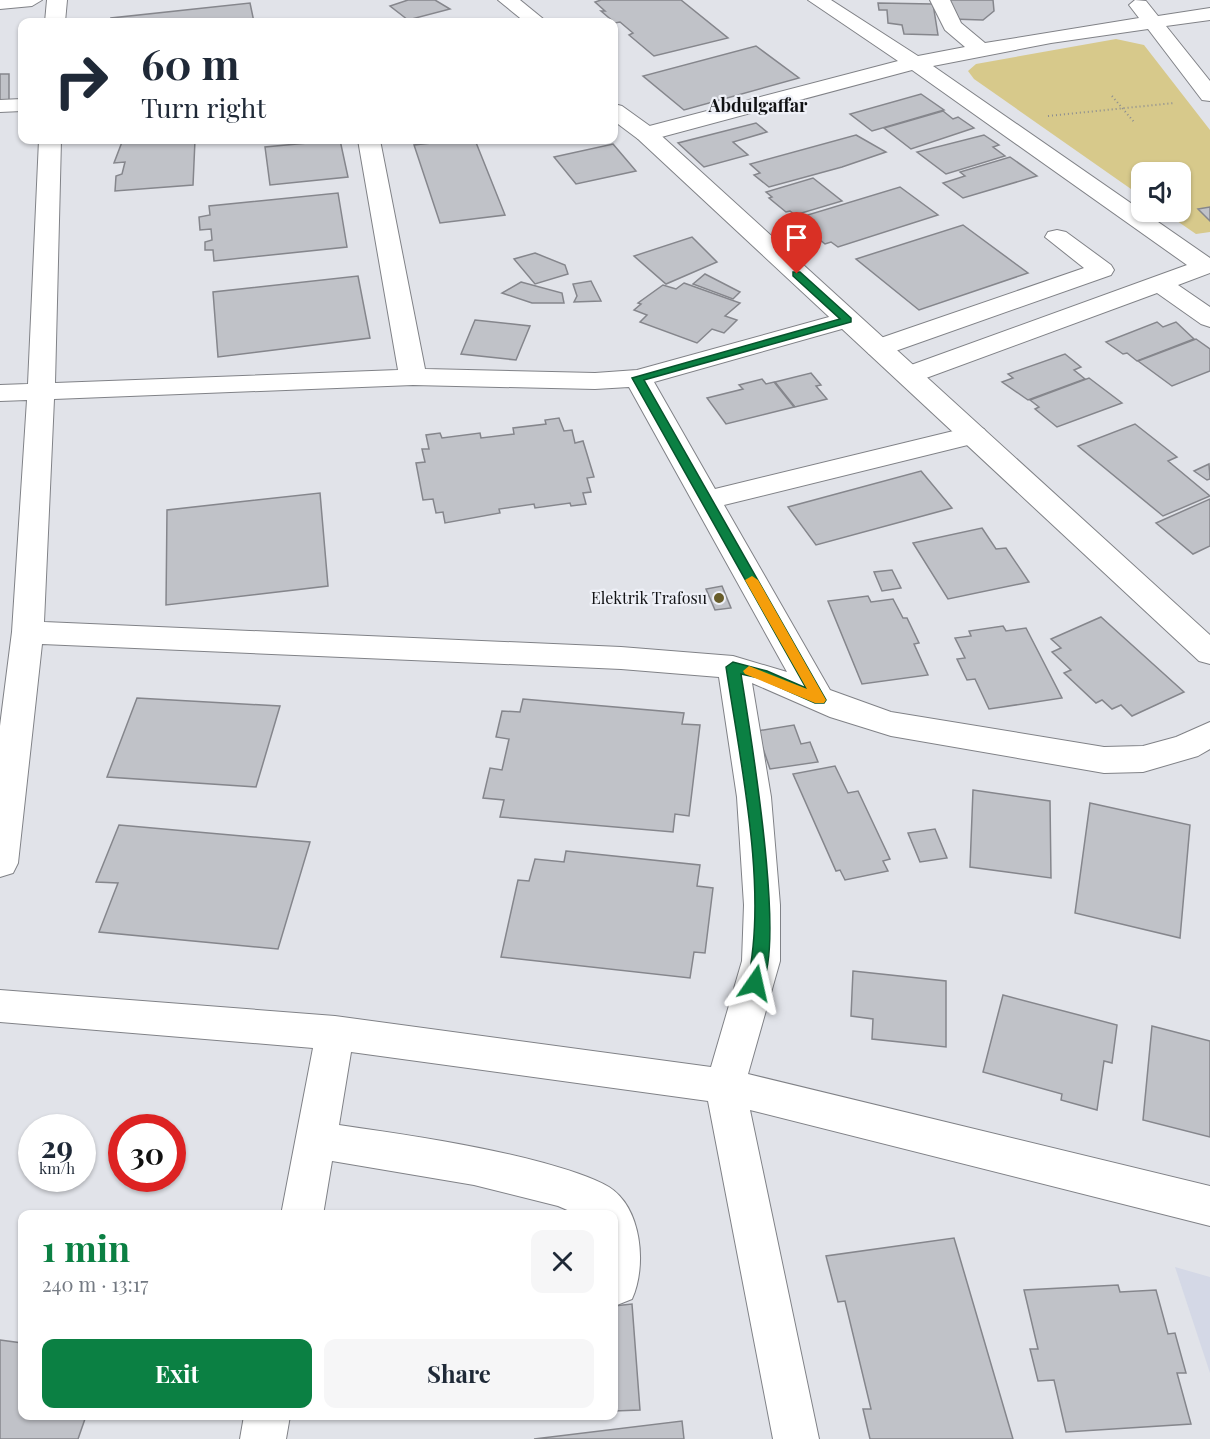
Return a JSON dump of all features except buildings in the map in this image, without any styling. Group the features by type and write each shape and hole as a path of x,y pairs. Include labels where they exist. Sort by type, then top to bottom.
{"street":[{"path":"0,3 32,0"},
{"path":"55,18 57,0"},
{"path":"508,0 532,18"},
{"path":"818,0 915,63 1208,266"},
{"path":"940,0 952,26 979,50"},
{"path":"1136,0 1149,21 1210,95"},
{"path":"646,134 915,63 1149,21 1210,14"},
{"path":"0,106 18,105"},
{"path":"618,114 646,134 1210,653"},
{"path":"0,863 28,632 41,390 50,144"},
{"path":"370,144 413,377"},
{"path":"878,348 1102,270 1057,237"},
{"path":"909,375 1208,266"},
{"path":"1160,283 1210,319"},
{"path":"0,393 413,377 595,381 638,378 847,320"},
{"path":"638,378 819,700"},
{"path":"707,500 974,435"},
{"path":"28,632 610,658 733,667 762,674 819,700 891,724 1104,760 1143,759 1186,747 1210,734"},
{"path":"733,667 754,797 762,905 760,961 725,1086 796,1439"},
{"path":"0,1006 335,1033 725,1086 1210,1206"},
{"path":"304,1210 335,1033"},
{"path":"316,1140 540,1179 588,1196 608,1210"},
{"path":"263,1439 266,1420"}],"path":[{"path":"1112,96 1134,122"},
{"path":"1041,117 1177,103"}],"shaded area":[{"path":"1116,39 1144,45 1210,130 1210,232 1196,234 1179,222 1191,222 1191,162 1131,162 1131,189 974,79 968,71 976,64"},
{"path":"1175,1267 1210,1277 1210,1373"}],"slow traffic":[{"path":"749,671 762,674 819,700 752,580"}],"place":[{"name":"Elektrik Trafosu","path":"719,598"}],"district":[{"name":"Abdulgaffar","path":"758,106"}],"route":[{"path":"755,983 760,961 762,905 754,797 733,667 762,674 819,700 638,378 667,372 847,320 797,274"}]}
